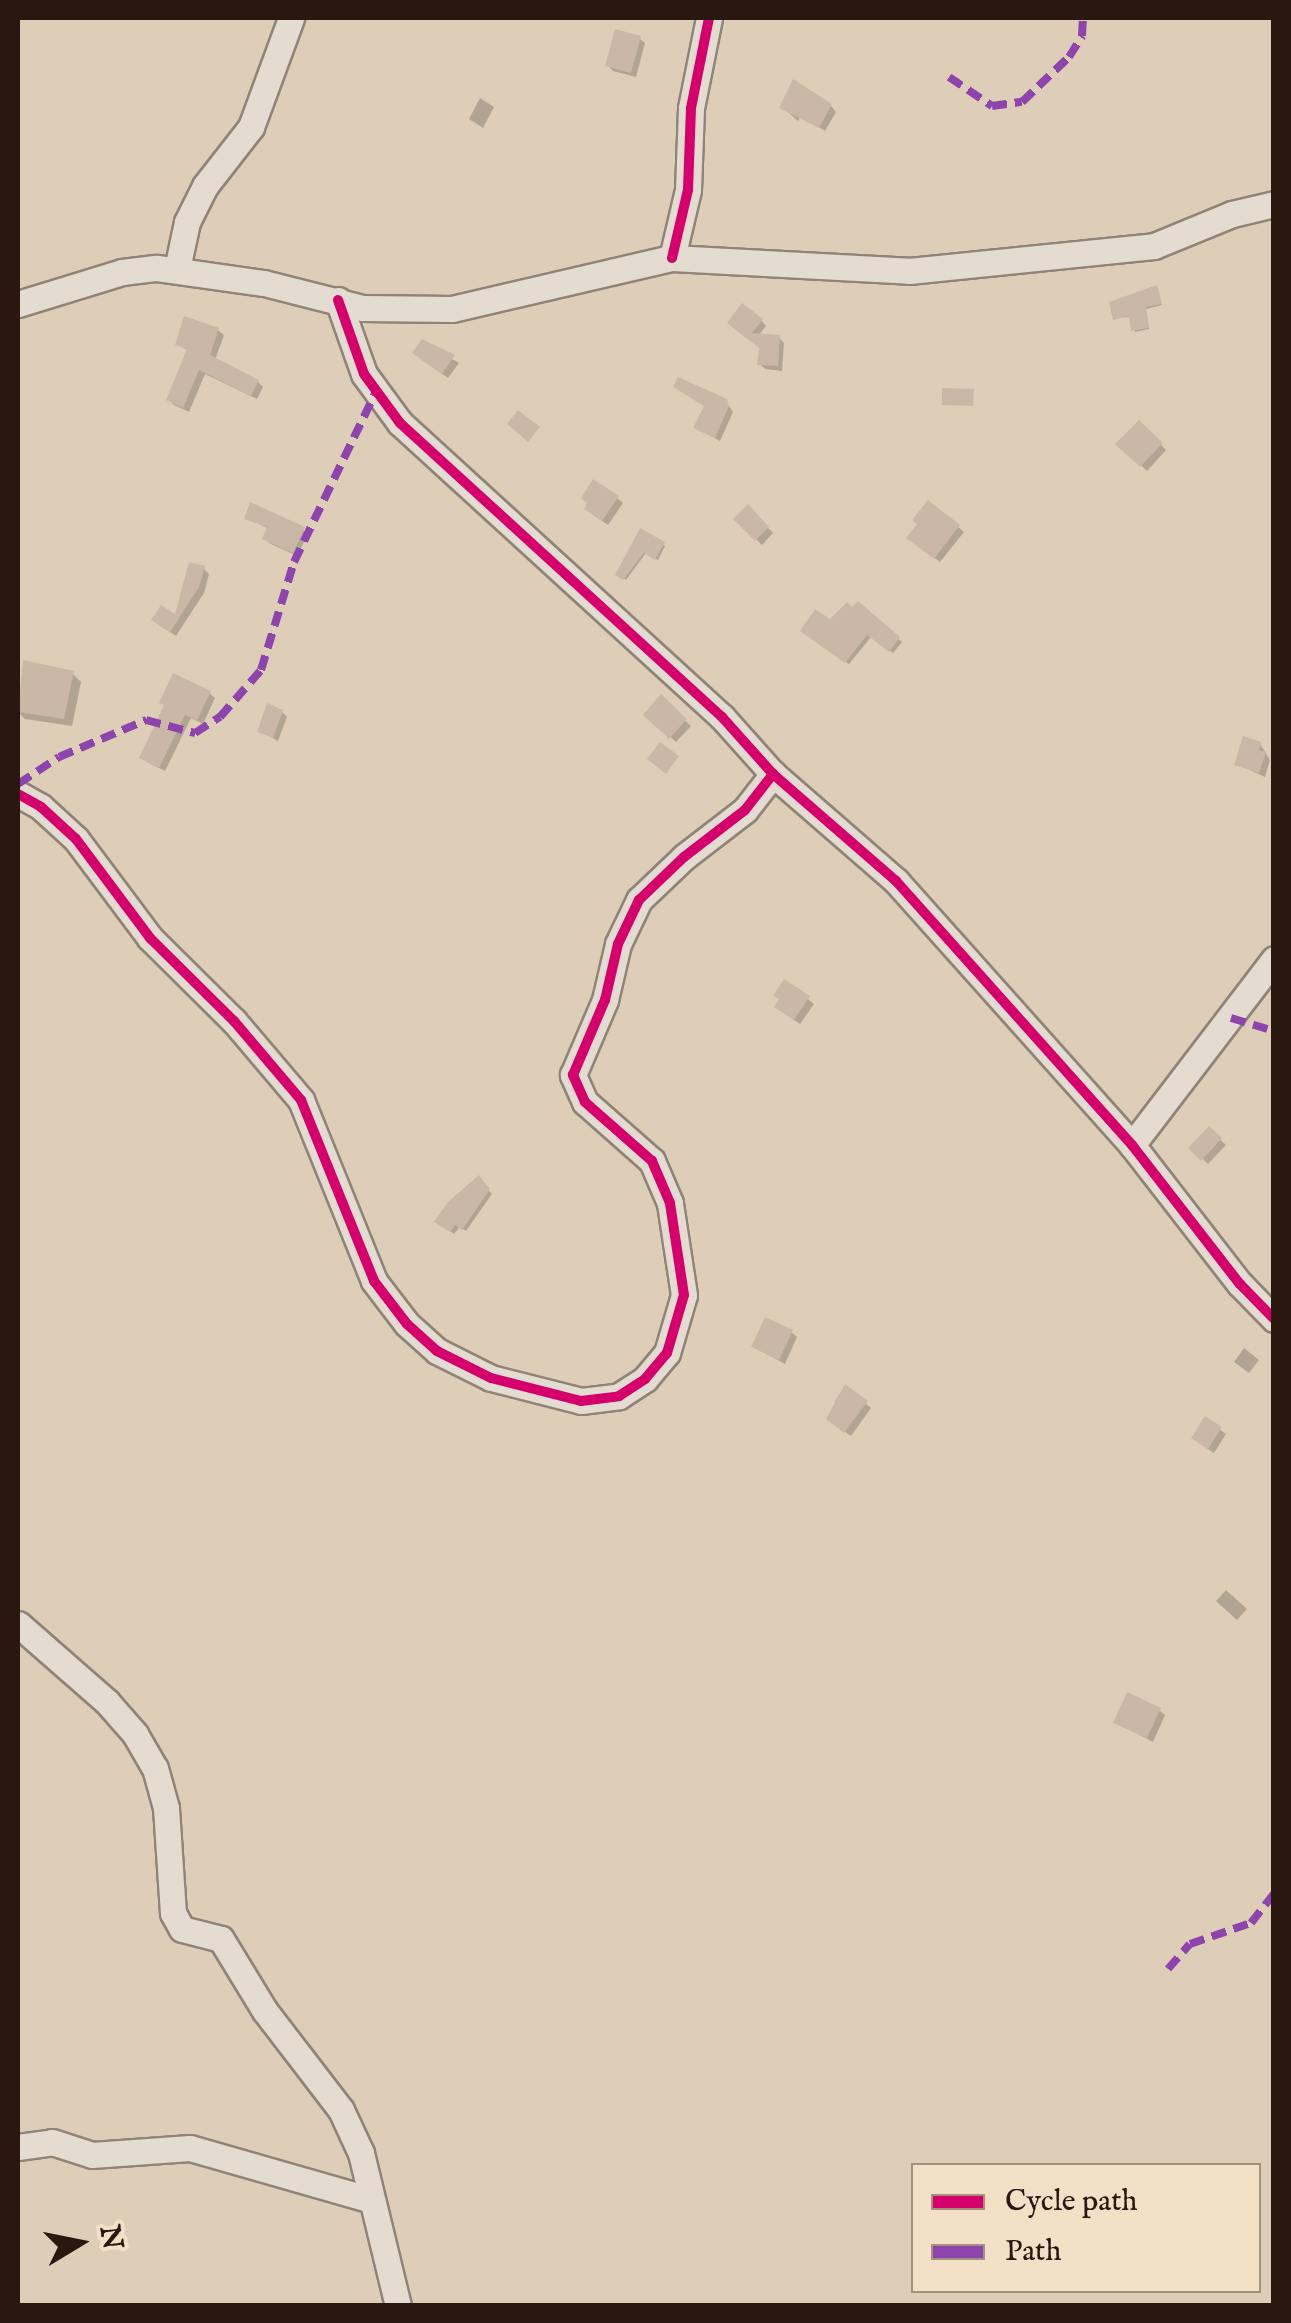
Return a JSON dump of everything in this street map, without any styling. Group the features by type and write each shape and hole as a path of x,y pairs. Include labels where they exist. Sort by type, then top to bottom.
{"street":[{"path":"177,269 187,222 205,186 251,127 291,18"},
{"path":"672,258 688,190 691,108 709,18"},
{"path":"18,304 122,272 177,269 363,308 452,309 672,258 908,271 1154,246 1232,214 1274,204"},
{"path":"338,300 364,374 400,423 722,718 773,774 896,880 1132,1145 1240,1284 1274,1319"},
{"path":"18,794 41,808 76,839 150,938 234,1021 301,1100 374,1281 406,1324 437,1351 509,1386 581,1401 619,1396 645,1378 667,1353 684,1296 670,1203 652,1161 585,1102 575,1087 573,1075 605,1000 618,944 639,900 684,857 745,810 773,774"},
{"path":"1132,1145 1274,960"},
{"path":"18,1624 107,1702 135,1734 156,1768 166,1808 173,1913 182,1929 221,1939 265,2011 331,2093 360,2152 398,2306"},
{"path":"18,2147 52,2142 92,2156 190,2148 372,2200"}],"building":[{"path":"615,29 641,36 631,73 605,66"},
{"path":"793,79 832,104 819,128 779,108"},
{"path":"1157,285 1162,304 1146,307 1149,328 1131,331 1129,316 1113,320 1109,302"},
{"path":"742,303 763,319 752,333 780,335 778,366 757,365 759,348 727,323"},
{"path":"184,316 219,328 210,355 259,380 251,396 199,370 183,408 166,400 187,349 175,345"},
{"path":"422,339 455,355 442,374 412,353"},
{"path":"678,377 727,399 729,406 715,438 693,428 704,406 673,387"},
{"path":"942,388 974,389 973,406 942,405"},
{"path":"518,410 540,427 528,442 507,424"},
{"path":"1139,420 1163,443 1140,467 1115,444"},
{"path":"593,479 619,496 602,521 584,509 587,503 581,498"},
{"path":"928,500 960,525 934,559 906,538 917,524 912,520"},
{"path":"250,502 305,527 293,553 262,539 267,527 244,519"},
{"path":"748,504 769,527 755,541 733,519"},
{"path":"640,528 665,542 655,560 644,553 623,580 615,575"},
{"path":"189,562 205,566 199,587 170,632 151,620 161,605 175,614"},
{"path":"858,601 900,637 889,652 867,635 845,663 800,631 815,609 830,619 847,602 852,607"},
{"path":"23,660 74,671 64,719 18,712"},
{"path":"173,673 211,691 197,720 185,715 159,768 139,758 164,705 159,703"},
{"path":"661,694 687,719 669,739 643,715"},
{"path":"267,703 283,710 273,738 257,732"},
{"path":"1243,736 1261,742 1259,750 1266,752 1259,773 1234,765"},
{"path":"660,742 679,756 666,774 647,759"},
{"path":"784,979 810,996 794,1020 774,1007 779,999 773,996"},
{"path":"1209,1126 1222,1138 1201,1161 1188,1148"},
{"path":"479,1175 490,1189 462,1230 455,1225 450,1232 434,1222 448,1202"},
{"path":"765,1317 793,1330 779,1360 751,1347"},
{"path":"845,1384 868,1401 844,1433 826,1419"},
{"path":"1205,1416 1222,1427 1208,1449 1191,1438"},
{"path":"1127,1692 1161,1708 1147,1738 1113,1723"}],"marked path":[{"path":"949,77 992,106 1022,102 1069,57 1082,36 1083,18"},
{"path":"18,784 59,757 146,720 195,733 220,717 261,670 294,562 375,394"},
{"path":"1231,1018 1274,1031"},
{"path":"1168,1969 1190,1944 1251,1923 1274,1894"}],"cycle path":[{"path":"672,258 688,190 691,108 709,18"},
{"path":"338,300 364,374 400,423 722,717 773,774 896,881 1132,1145 1240,1284 1274,1319"},
{"path":"18,794 41,807 76,839 150,938 234,1021 301,1100 374,1281 407,1324 437,1351 491,1378 581,1401 619,1396 645,1379 667,1353 684,1295 670,1203 652,1161 585,1102 573,1075 605,1000 618,944 639,900 684,857 745,810 773,774"}]}
